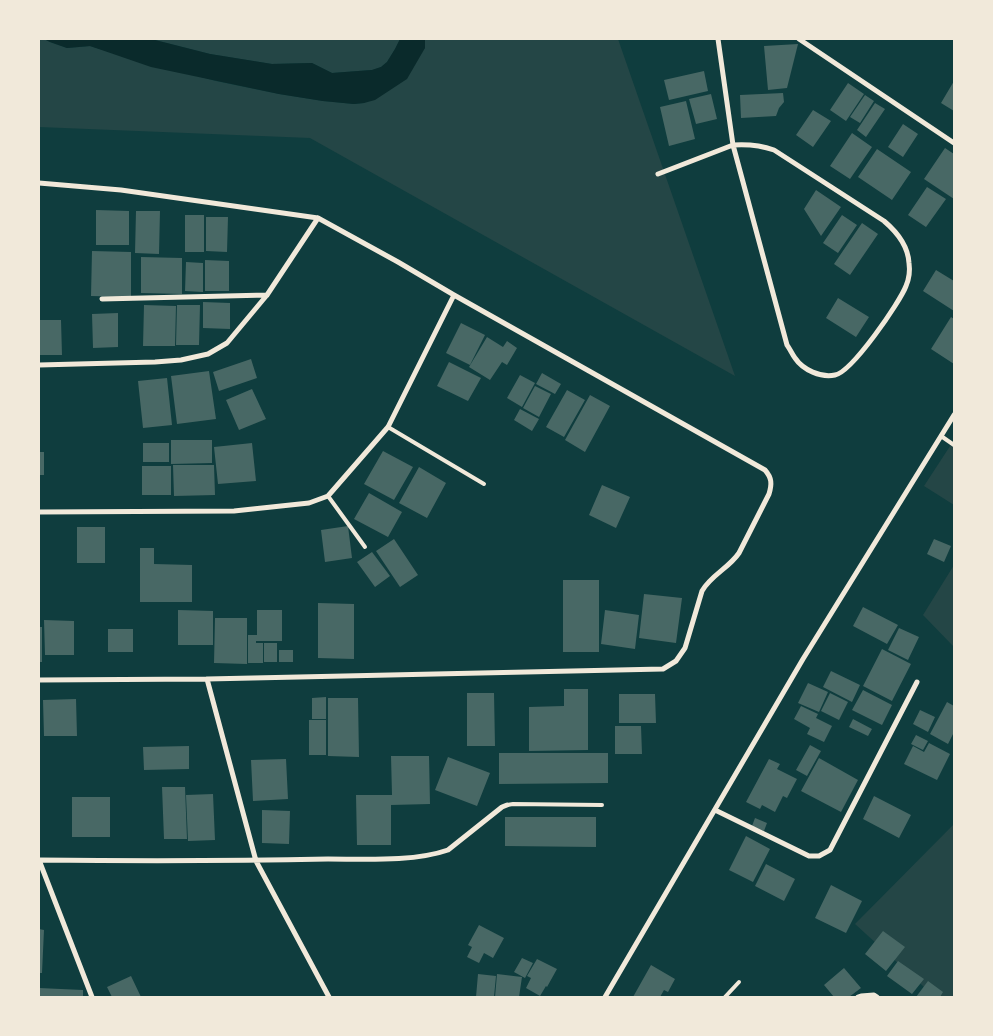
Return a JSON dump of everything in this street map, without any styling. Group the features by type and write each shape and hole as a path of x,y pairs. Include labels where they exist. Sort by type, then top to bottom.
{"street":[{"path":"658,174 733,146 745,144 758,145 774,150 884,221 896,232 907,251 910,270 907,285 880,328 849,366 840,374 827,376 815,373 795,359 787,344 733,146 719,39"},
{"path":"799,39 954,143"},
{"path":"39,183 121,190 318,218 765,470 771,479 769,494 739,553 734,560 706,584 702,591 685,648 676,661 663,669 207,679 39,680"},
{"path":"39,365 154,362 181,360 208,354 227,343 267,295 318,218"},
{"path":"102,299 267,295"},
{"path":"39,512 234,511 309,503 328,496 388,427 454,295"},
{"path":"605,997 803,659 954,415"},
{"path":"207,679 256,861 329,997"},
{"path":"715,810 809,856 819,856 830,850 917,682"},
{"path":"92,997 39,860 256,861 405,858 448,850 507,805"},
{"path":"858,997 874,995 877,997"}],"lane":[{"path":"388,427 484,484"},
{"path":"941,436 954,445"},
{"path":"328,496 365,546"},
{"path":"507,805 602,805"},
{"path":"724,997 739,982"}],"shaded area":[{"path":"39,39 44,39 67,48 90,46 216,81 279,94 354,104 364,103 425,48 425,39 618,39 735,376 310,138 39,127"},
{"path":"44,39 151,39 210,54 272,64 312,63 332,73 372,70 381,67 387,62 400,39 425,39 425,48 407,79 375,100 354,104 279,94 151,67 90,46 67,48"},
{"path":"151,39 400,39 387,62 381,67 372,70 332,73 312,63 272,64 210,54"},
{"path":"954,440 954,505 924,486"},
{"path":"954,565 954,647 923,615"},
{"path":"954,824 954,997 935,997 855,924"}],"building":[{"path":"798,44 787,88 768,90 764,46"},
{"path":"704,71 708,91 669,100 664,80"},
{"path":"954,81 954,111 941,103"},
{"path":"848,83 864,94 846,121 830,110"},
{"path":"783,93 784,102 776,116 741,118 740,95"},
{"path":"711,94 717,119 696,124 689,99"},
{"path":"865,95 874,101 860,123 850,117"},
{"path":"686,101 695,139 669,146 660,107"},
{"path":"875,103 885,109 866,137 857,130"},
{"path":"813,110 831,121 813,147 796,135"},
{"path":"903,124 918,134 903,157 888,147"},
{"path":"852,133 872,147 850,179 830,166"},
{"path":"945,148 954,154 954,199 924,179"},
{"path":"877,149 911,172 892,200 858,177"},
{"path":"927,187 946,199 926,227 908,215"},
{"path":"816,190 841,207 821,236 804,209"},
{"path":"96,210 129,211 129,245 96,245"},
{"path":"136,211 160,211 159,254 135,253"},
{"path":"185,215 204,215 204,252 185,252"},
{"path":"842,215 857,225 838,253 823,243"},
{"path":"206,217 228,217 227,252 206,251"},
{"path":"862,223 878,234 850,275 834,264"},
{"path":"92,251 131,252 131,297 91,296"},
{"path":"141,257 182,258 182,294 141,293"},
{"path":"205,260 229,261 229,291 205,291"},
{"path":"186,262 203,263 203,292 185,291"},
{"path":"936,270 954,281 954,311 923,291"},
{"path":"838,298 869,317 856,337 826,318"},
{"path":"203,302 230,303 230,329 203,328"},
{"path":"144,305 176,306 175,346 143,346"},
{"path":"177,305 200,305 199,345 176,345"},
{"path":"118,313 118,347 93,348 92,314"},
{"path":"951,317 954,319 954,364 931,349"},
{"path":"39,320 61,320 62,355 39,355"},
{"path":"461,323 485,335 470,365 446,353"},
{"path":"487,337 503,347 507,341 517,348 507,365 502,362 490,380 469,367"},
{"path":"251,359 257,378 219,391 213,372"},
{"path":"449,362 481,378 468,401 437,386"},
{"path":"209,371 216,419 177,424 171,376"},
{"path":"542,373 561,384 555,394 536,384"},
{"path":"520,375 535,383 522,407 507,398"},
{"path":"167,378 172,425 143,428 138,381"},
{"path":"535,386 551,394 539,417 523,408"},
{"path":"252,389 266,419 239,430 226,400"},
{"path":"567,390 585,400 564,437 546,427"},
{"path":"590,395 610,406 585,452 565,440"},
{"path":"520,409 539,419 532,431 514,420"},
{"path":"171,440 212,440 212,463 171,464"},
{"path":"143,443 169,443 169,462 143,462"},
{"path":"252,443 256,481 218,484 214,447"},
{"path":"383,451 413,467 394,500 364,484"},
{"path":"39,452 44,452 44,475 39,475"},
{"path":"173,465 214,465 215,495 174,496"},
{"path":"142,466 171,466 171,495 142,495"},
{"path":"419,467 446,483 427,518 399,503"},
{"path":"602,485 630,497 616,528 589,515"},
{"path":"369,493 402,512 388,537 354,519"},
{"path":"348,526 352,558 325,562 321,530"},
{"path":"77,527 105,527 105,563 77,563"},
{"path":"394,539 418,575 400,587 376,551"},
{"path":"934,539 951,546 944,562 927,554"},
{"path":"140,548 154,548 154,564 192,565 192,602 140,602"},
{"path":"372,552 390,576 375,587 357,562"},
{"path":"563,580 599,580 599,652 563,652"},
{"path":"644,594 682,598 676,643 639,638"},
{"path":"318,603 354,604 354,659 318,658"},
{"path":"863,607 898,625 887,644 853,626"},
{"path":"178,610 213,611 213,645 178,645"},
{"path":"257,610 282,610 282,641 256,641 256,643 263,643 263,663 248,663 248,635 257,635"},
{"path":"605,610 639,615 635,649 601,644"},
{"path":"215,618 247,618 247,664 214,663"},
{"path":"44,620 74,621 74,655 45,655"},
{"path":"39,627 42,627 42,662 39,662"},
{"path":"899,628 919,637 908,660 888,650"},
{"path":"108,629 133,629 133,652 108,652"},
{"path":"264,643 277,643 277,662 264,662"},
{"path":"882,649 911,664 892,701 863,686"},
{"path":"279,650 293,650 293,662 279,662"},
{"path":"831,671 860,685 852,702 823,687"},
{"path":"808,683 828,692 819,712 798,703"},
{"path":"564,689 588,689 588,750 529,751 529,707 564,706"},
{"path":"863,690 892,705 882,725 852,710"},
{"path":"467,693 494,693 495,746 467,746"},
{"path":"830,693 848,702 839,720 821,711"},
{"path":"619,694 655,694 656,723 619,723"},
{"path":"326,697 326,719 312,719 312,698"},
{"path":"328,698 358,698 359,757 328,756"},
{"path":"76,699 77,736 44,736 43,700"},
{"path":"947,702 954,706 954,732 948,744 930,734"},
{"path":"801,706 818,714 816,718 832,726 824,742 807,734 810,728 794,719"},
{"path":"920,710 935,717 928,732 913,724"},
{"path":"853,719 872,729 868,736 849,727"},
{"path":"309,720 326,720 326,755 309,755"},
{"path":"615,726 641,726 642,754 615,754"},
{"path":"916,735 928,741 923,750 911,744"},
{"path":"929,743 950,754 937,780 904,764 913,746 924,752"},
{"path":"810,745 821,751 807,776 796,770"},
{"path":"189,746 189,769 144,770 143,747"},
{"path":"499,753 608,753 608,783 499,784"},
{"path":"391,756 429,756 430,804 391,805 391,845 357,845 356,795 392,795"},
{"path":"448,757 490,773 477,806 435,790"},
{"path":"819,758 858,780 841,812 801,791"},
{"path":"286,759 288,799 253,801 251,760"},
{"path":"769,759 780,764 777,769 797,779 787,798 783,796 775,812 762,805 760,809 746,802"},
{"path":"162,787 185,787 187,839 164,839"},
{"path":"213,794 215,840 188,841 186,795"},
{"path":"874,796 911,815 899,838 863,819"},
{"path":"72,797 110,797 110,837 72,837"},
{"path":"262,810 290,811 289,844 262,843"},
{"path":"505,817 596,817 596,847 505,846"},
{"path":"755,818 767,823 764,831 752,826"},
{"path":"746,836 770,849 753,882 729,870"},
{"path":"766,864 795,879 784,901 755,886"},
{"path":"831,885 862,901 846,933 815,918"},
{"path":"479,925 504,938 493,958 484,953 479,963 467,957 472,947 468,945"},
{"path":"39,929 44,930 42,973 39,973"},
{"path":"883,931 905,947 886,971 865,954"},
{"path":"522,958 533,963 525,978 514,972"},
{"path":"537,959 557,969 540,996 526,988 531,978 527,976"},
{"path":"898,961 924,979 912,994 887,976"},
{"path":"651,965 675,979 668,992 664,990 660,997 633,997"},
{"path":"844,968 861,988 849,997 834,997 824,985"},
{"path":"478,974 496,976 494,997 476,997"},
{"path":"497,974 522,977 519,997 495,997"},
{"path":"131,976 141,997 112,997 107,987"},
{"path":"928,981 943,992 940,997 916,997"},
{"path":"39,988 83,990 83,997 39,997"}]}
